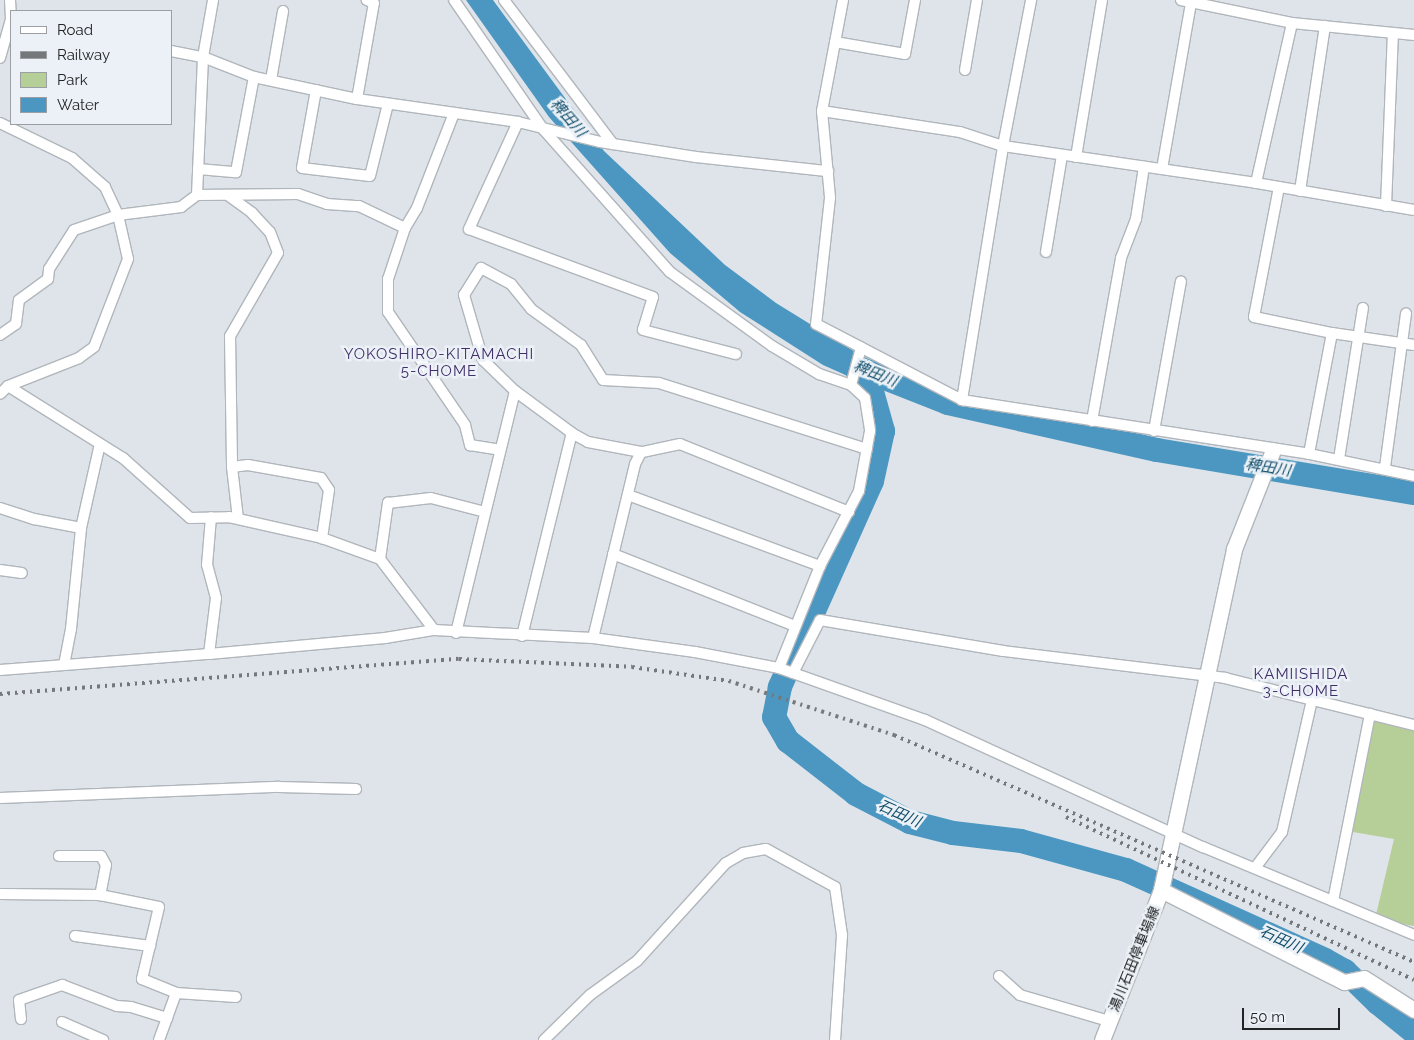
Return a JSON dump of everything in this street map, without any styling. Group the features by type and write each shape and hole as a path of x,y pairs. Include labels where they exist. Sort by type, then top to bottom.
{"street":[{"path":"197,195 203,57 213,0"},
{"path":"357,99 374,3 367,0"},
{"path":"454,0 547,130 670,272 772,346 819,374 850,385 865,398 870,432 858,491 820,566 779,668"},
{"path":"504,0 613,144"},
{"path":"843,0 822,111 830,198 816,324 962,400 1273,450 1310,454 1384,467 1414,476"},
{"path":"835,42 905,54 915,0"},
{"path":"965,70 977,0"},
{"path":"962,400 1003,146 1031,0"},
{"path":"1076,157 1102,0"},
{"path":"1162,170 1186,1 1292,23 1414,35"},
{"path":"271,80 283,11"},
{"path":"0,58 10,23"},
{"path":"1256,183 1292,23"},
{"path":"1300,191 1324,26"},
{"path":"1386,206 1393,33"},
{"path":"172,51 203,57 254,77 357,99 518,122 600,142 696,157 828,171"},
{"path":"198,168 236,172 254,77"},
{"path":"316,90 302,168 370,176 388,104"},
{"path":"822,111 960,132 1003,146 1256,183 1414,210"},
{"path":"454,113 417,208 405,228 388,279 388,312 466,425 470,445 500,450"},
{"path":"518,122 469,229 653,297 643,330 736,354"},
{"path":"0,123 72,158 105,187 118,215 128,260 94,347 79,358 4,390"},
{"path":"1046,252 1062,155"},
{"path":"1092,421 1121,258 1136,218 1144,167"},
{"path":"1279,188 1254,317 1332,333 1414,345"},
{"path":"0,335 16,324 19,300 48,279 49,269 74,230 118,215 181,207 197,195 298,194 327,204 359,206 405,228"},
{"path":"229,196 252,213 270,232 278,253 230,336 232,467 238,519"},
{"path":"849,512 680,444 641,452 588,442 572,433 515,391 482,360 464,294 481,268 511,284 531,309 581,345 603,380 659,383 867,449"},
{"path":"1154,431 1181,282"},
{"path":"1339,459 1364,308"},
{"path":"1384,467 1406,313"},
{"path":"1310,454 1332,333"},
{"path":"850,385 861,347"},
{"path":"4,390 123,458 190,518 238,519 322,538 380,559 434,630"},
{"path":"456,633 515,391"},
{"path":"522,636 572,433"},
{"path":"64,665 71,629 81,528 100,444"},
{"path":"1161,890 1176,834 1205,675 1234,549 1273,450"},
{"path":"593,638 628,495 641,452"},
{"path":"232,467 248,466 321,478 329,490 322,538"},
{"path":"628,495 820,566"},
{"path":"380,559 388,502 431,498 485,512"},
{"path":"0,508 34,519 81,528"},
{"path":"209,654 216,598 207,565 211,517"},
{"path":"613,554 795,626"},
{"path":"0,570 22,573"},
{"path":"793,673 820,620 1003,651 1205,675 1414,724"},
{"path":"0,670 209,654 434,630 456,633 593,638 695,652 779,668 925,720 1176,834 1414,935"},
{"path":"1255,868 1282,832 1312,700"},
{"path":"1333,901 1370,714"},
{"path":"0,798 279,787 356,789"},
{"path":"544,1040 590,995 637,961 726,863 743,853 766,849 835,887 842,935 835,1040"},
{"path":"59,856 101,856 106,865 100,895"},
{"name":"湯川石田停車場線","path":"1102,1040 1161,890 1344,982 1364,978 1414,1010"},
{"path":"0,894 100,895 159,907 142,979 176,993 236,997"},
{"path":"75,936 150,946"},
{"path":"999,976 1020,995 1109,1022"},
{"path":"21,1019 19,1000 62,985 117,1006 131,1007 167,1018"},
{"path":"159,1040 176,993"},
{"path":"62,1022 102,1040"}],"green space":[{"path":"1370,714 1414,725 1414,926 1375,919 1394,839 1347,831"}],"water":[{"path":"466,0 493,0 604,151 725,265 776,303 865,358 868,366 866,377 859,381 823,365 740,312 670,253 549,117"}],"waterway":[{"name":"稗田川","path":"852,365 948,403 1157,450 1414,493"},
{"name":"石田川","path":"856,367 871,388 883,431 872,481 780,687 774,717 788,741 856,794 910,822 953,833 1021,841 1126,870 1325,960 1345,971 1378,1003 1414,1032"}],"railway":[{"path":"0,694 459,659 632,667 729,681 894,735 1414,962"},
{"path":"1066,817 1414,980"}],"district":[{"name":"YOKOSHIRO-KITAMACHI 5-CHOME","path":"439,362"},
{"name":"KAMIISHIDA 3-CHOME","path":"1301,682"}]}
